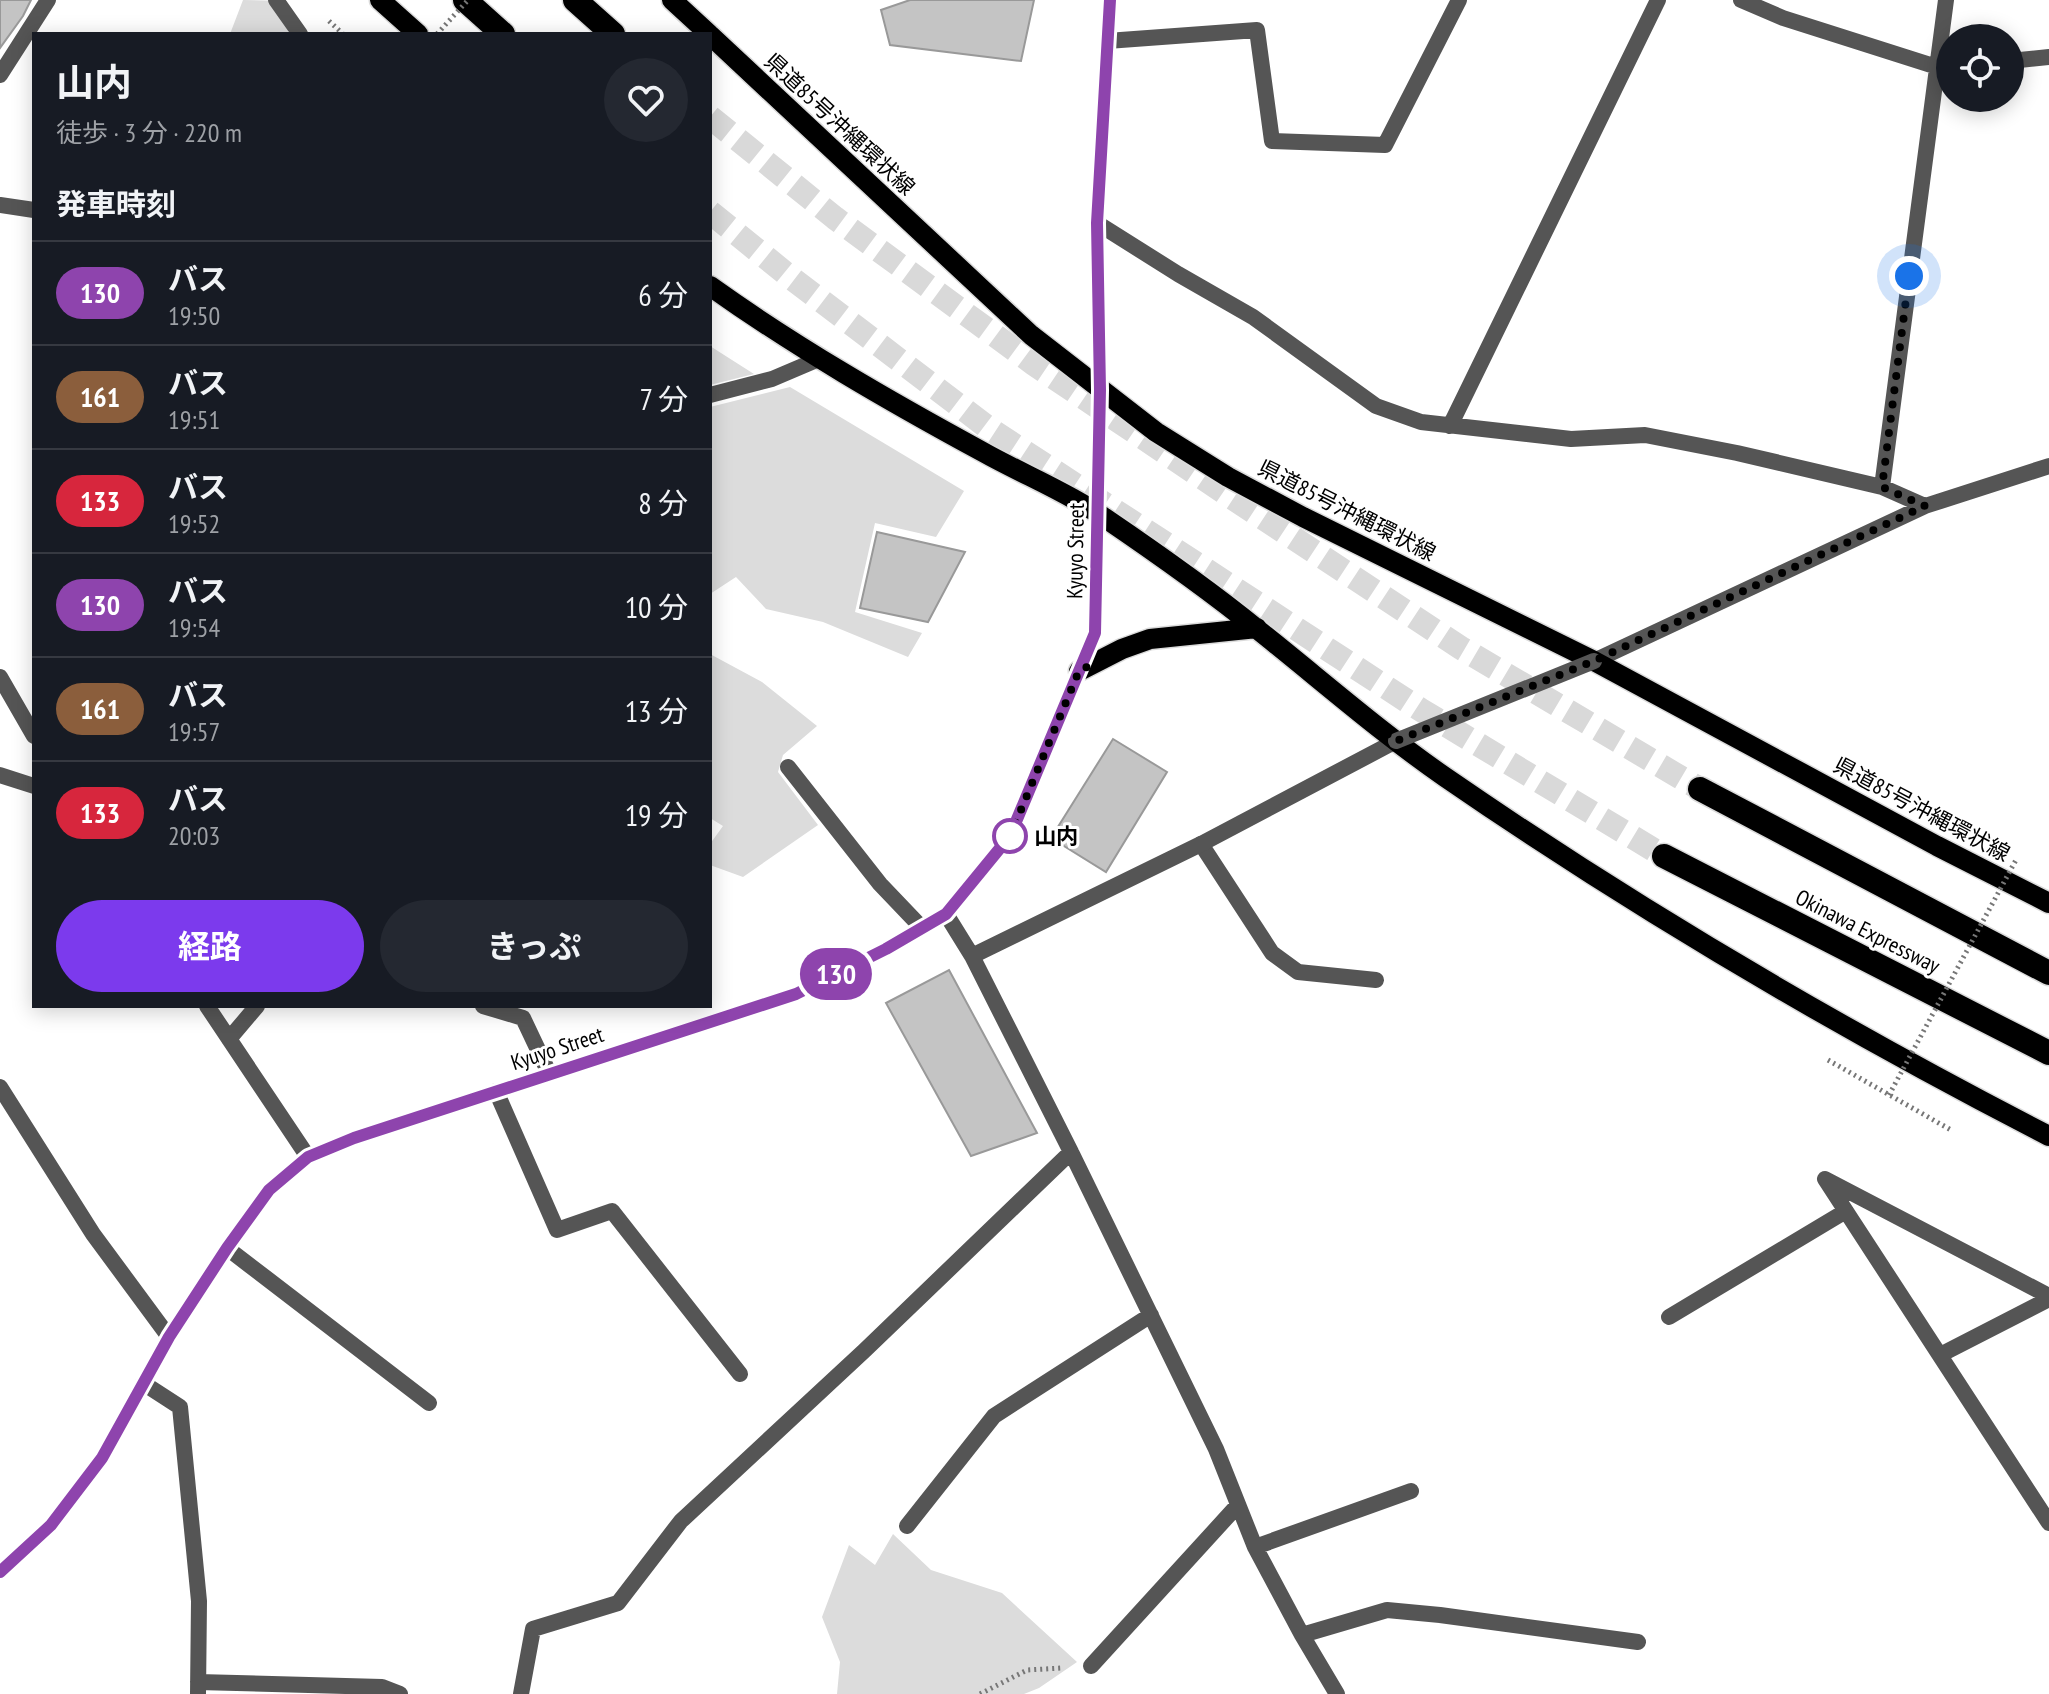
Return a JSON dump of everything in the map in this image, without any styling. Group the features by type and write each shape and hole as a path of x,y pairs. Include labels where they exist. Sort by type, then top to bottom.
{"highway":[{"path":"467,0 501,32"},
{"path":"575,0 611,32"},
{"path":"1700,789 2049,973"},
{"name":"Okinawa Expressway","path":"1664,856 2049,1053"}],"main road":[{"path":"380,0 416,32"},
{"name":"県道85号沖縄環状線","path":"672,0 708,32"},
{"name":"Kyuyo Street","path":"0,1572 51,1525 102,1458 169,1337 227,1248 269,1190 308,1157 354,1138 796,994 886,949 946,914 1010,836 1095,633 1100,390 1097,223 1110,0"},
{"name":"県道85号沖縄環状線","path":"712,36 1031,335 1156,432 1228,477 1303,517 1594,661 2049,903"},
{"path":"712,287 819,359 985,454 1098,513 1197,582 1443,776 1556,851 1686,933 2049,1136"},
{"path":"1079,671 1150,639 1257,628"}],"street":[{"path":"0,75 48,0"},
{"path":"276,0 299,32"},
{"path":"1107,41 1257,30 1272,141 1385,145 1459,0"},
{"path":"1450,426 1658,0"},
{"path":"1741,0 1783,18 1936,64"},
{"path":"1945,24 1946,0"},
{"path":"2024,60 2049,57"},
{"path":"1882,487 1937,112"},
{"path":"0,205 32,210"},
{"path":"1097,223 1253,317 1376,406 1421,422 1571,439 1645,435 1882,487 1925,506"},
{"path":"712,394 772,379 819,359"},
{"path":"972,956 1201,844 1396,741 1594,661 1925,506 2049,466"},
{"path":"0,677 32,733"},
{"path":"788,767 880,884 922,928"},
{"path":"0,775 32,785"},
{"path":"1201,844 1272,953 1298,972 1376,980"},
{"path":"946,914 972,956 1151,1315 1216,1449 1255,1547 1337,1694"},
{"path":"208,1008 308,1157"},
{"path":"229,1039 255,1008"},
{"path":"497,1008 525,1012 549,1073"},
{"path":"0,1087 93,1234 169,1337"},
{"path":"496,1091 557,1230 612,1211 740,1374"},
{"path":"521,1694 533,1629 618,1603 681,1521 1071,1152"},
{"path":"2049,1298 1825,1179 2049,1523"},
{"path":"1669,1317 1846,1211"},
{"path":"227,1248 429,1403"},
{"path":"1940,1355 2049,1298"},
{"path":"907,1526 994,1416 1151,1315"},
{"path":"143,1383 180,1407 199,1601 198,1688 382,1687 400,1694"},
{"path":"1255,1547 1411,1491"},
{"path":"1091,1666 1238,1505"},
{"path":"1302,1635 1387,1610 1638,1642"}],"path":[{"path":"439,32 467,0"},
{"path":"1889,1095 2017,858"},
{"path":"1828,1060 1951,1130"},
{"path":"980,1694 1027,1670 1091,1666"}],"shaded area":[{"path":"243,0 287,1 288,32 231,32"},
{"path":"712,347 754,374 712,384"},
{"path":"790,387 964,491 936,537 875,523 855,612 922,633 908,657 823,622 766,609 736,577 712,593 712,406"},
{"path":"712,655 762,682 817,726 783,755 778,772 818,825 743,877 712,866 712,841 723,826 712,819"},
{"path":"893,1534 931,1570 1002,1593 1077,1662 1039,1688 1024,1694 837,1694 840,1662 822,1617 849,1545 875,1565"}],"building":[{"path":"0,0 31,0 0,48"},
{"path":"910,0 1034,0 1021,61 890,45 881,10"},
{"path":"877,532 965,552 928,622 860,608"},
{"path":"1113,739 1167,772 1106,872 1051,838"},
{"path":"949,970 1037,1133 971,1156 886,1003"}],"tunnel":[{"path":"712,119 835,218 1034,364 1461,648 1700,789"},
{"path":"712,214 991,430 1421,710 1664,856"}],"bus line":[{"name":"130","path":"0,1572 51,1525 102,1458 169,1337 227,1248 269,1190 308,1157 354,1138 796,994 886,949 946,914 1010,836 1095,633 1100,390 1097,223 1110,0"}],"place":[{"name":"山内","path":"1010,836"}],"route":[{"path":"1010,836 1079,671 1122,649 1150,639 1257,628 1396,741 1594,661 1925,506 1882,487 1909,276"}]}
